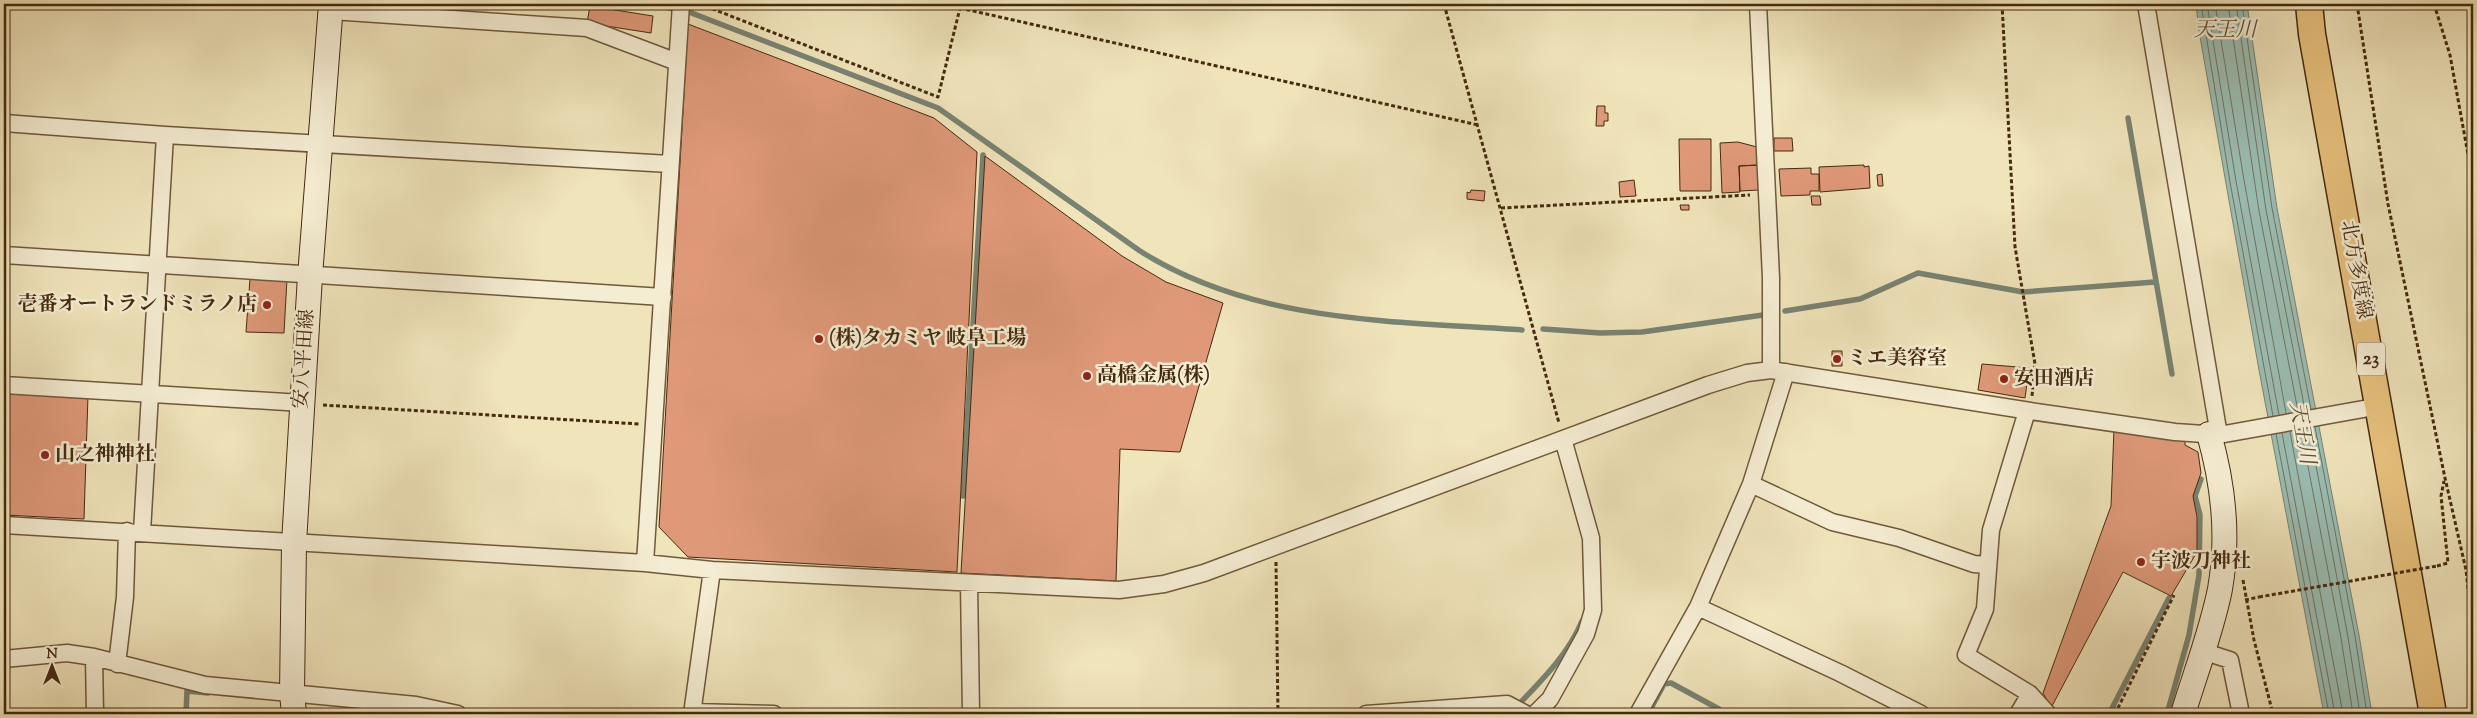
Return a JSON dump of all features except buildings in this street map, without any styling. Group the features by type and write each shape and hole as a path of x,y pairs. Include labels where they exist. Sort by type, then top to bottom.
{"main road":[{"name":"北方多度線","path":"2309,4 2312,34 2380,406 2433,714"},
{"name":"安八平田線","path":"293,704 294,543 310,276 331,7"},
{"path":"2183,714 2219,590 2224,555 2214,434"}],"street":[{"path":"1638,714 1698,607 1751,484 1778,371 1771,278 1758,4"},
{"path":"2146,4 2214,434"},
{"path":"331,7 587,28 676,62"},
{"path":"645,563 676,62 681,10"},
{"path":"4,123 165,135 670,164"},
{"path":"117,664 150,394 165,135"},
{"path":"4,255 662,297"},
{"path":"4,525 645,563 712,570 1119,590 1164,584 1204,573 1708,385 1747,374 1778,371 2029,411 2175,432 2214,434 2380,406"},
{"path":"4,385 302,403"},
{"path":"2029,411 1991,530 1985,609 1966,654 2030,694 2048,714"},
{"path":"1535,714 1550,698 1581,642 1593,610 1591,538 1563,439"},
{"path":"1751,484 1832,522 1899,538 1974,564 1988,565"},
{"path":"712,570 692,713 774,714"},
{"path":"969,584 971,714"},
{"path":"1698,607 1840,673 1921,714"},
{"path":"2202,651 2230,660 2241,714"},
{"path":"4,660 67,653 94,657 205,685 293,704 416,705 458,714"},
{"path":"94,657 95,714"},
{"path":"2018,714 2030,694"},
{"path":"1366,714 1507,704 1526,714"}],"path":[{"path":"700,4 938,97 961,6 1478,125"},
{"path":"1444,4 1563,439"},
{"path":"2002,4 2015,247 2036,364 2029,411"},
{"path":"2357,4 2388,204 2466,570 2473,634"},
{"path":"2434,4 2450,55 2473,182"},
{"path":"1501,208 1767,194"},
{"path":"302,403 654,425"},
{"path":"2273,714 2245,600 2448,563 2441,496 2445,478"},
{"path":"1271,548 1277,565 1278,714"},
{"path":"2115,714 2174,595"}],"water":[{"name":"天王川","path":"2196,4 2247,4 2277,208 2359,635 2372,714 2324,714 2259,370 2199,31"}],"waterway":[{"path":"650,4 689,12 938,108 1140,251 1184,275 1229,292 1276,305 1325,314 1423,324 1522,330"},
{"path":"2128,118 2172,374"},
{"path":"963,496 983,155"},
{"path":"1785,311 1860,299 1918,273 2023,292 2155,282"},
{"path":"1543,329 1600,333 1642,332 1763,315"},
{"path":"2167,714 2189,635 2199,575 2200,515 2195,496 2201,479"},
{"path":"2109,714 2169,598"},
{"path":"1519,704 1563,655 1582,621"},
{"path":"1648,714 1664,684 1671,683 1719,709"},
{"path":"186,714 187,691 208,693"},
{"path":"2029,711 2033,714"}],"place":[{"name":"壱番オートランドミラノ店","path":"267,305"},
{"name":"(株)タカミヤ 岐阜工場","path":"819,339"},
{"name":"ミエ美容室","path":"1837,359"},
{"name":"高橋金属(株)","path":"1087,376"},
{"name":"安田酒店","path":"2004,379"},
{"name":"山之神神社","path":"45,455"},
{"name":"宇波刀神社","path":"2141,562"}]}
